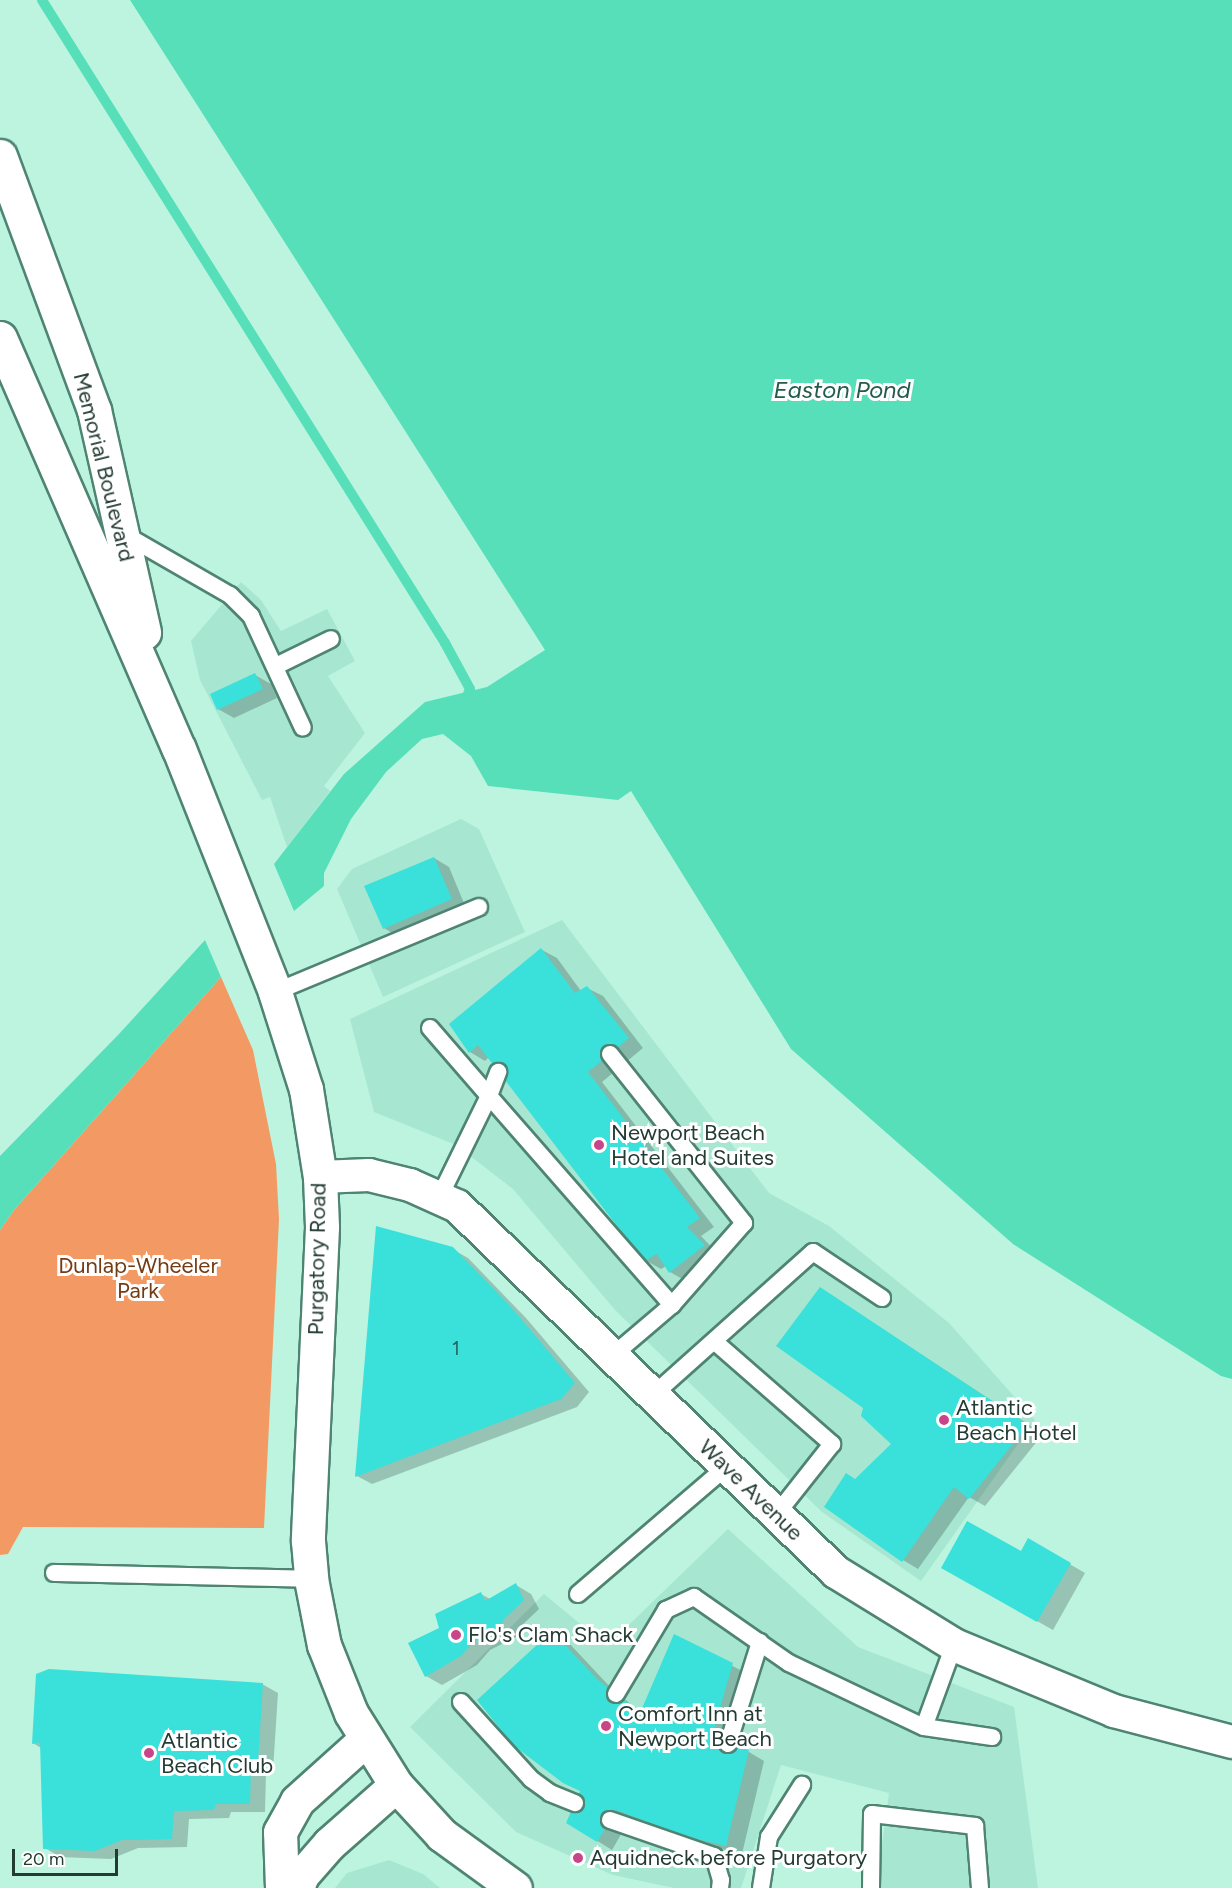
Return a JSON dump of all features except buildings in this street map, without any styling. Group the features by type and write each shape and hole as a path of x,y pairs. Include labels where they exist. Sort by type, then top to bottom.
{"main road":[{"name":"Memorial Boulevard","path":"0,156 94,410 148,646 179,748"},
{"name":"Memorial Boulevard","path":"0,338 179,748 220,853"},
{"name":"Purgatory Road","path":"220,853 275,992 306,1089 320,1177 322,1227 309,1502 311,1579 324,1645 341,1691 366,1739 396,1785 442,1835 508,1886"},
{"path":"282,1888 280,1832 297,1800 366,1739"},
{"path":"297,1888 302,1875 329,1844 396,1785"}],"street":[{"name":"Wave Avenue","path":"320,1177 369,1175 410,1185 457,1206 836,1572 954,1645 1114,1711 1232,1742"}],"lane":[{"path":"122,533 230,596 251,616 303,728"},
{"path":"276,666 331,639"},
{"path":"275,992 479,906"},
{"path":"429,1028 672,1305"},
{"path":"610,1054 744,1223 672,1305 611,1357"},
{"path":"439,1198 489,1096 498,1072"},
{"path":"652,1396 813,1252 882,1298"},
{"path":"714,1341 832,1444 777,1515"},
{"path":"578,1594 726,1467"},
{"path":"54,1573 311,1579"},
{"path":"616,1694 666,1610 694,1597 789,1663 924,1727 992,1737"},
{"path":"728,1744 760,1642"},
{"path":"924,1727 954,1645"},
{"path":"461,1702 531,1779 555,1786 575,1803"},
{"path":"761,1888 769,1837 802,1785"},
{"path":"871,1888 872,1814 975,1826 980,1888"},
{"path":"610,1820 713,1850 722,1880 720,1888"}],"shaded area":[{"path":"241,582 261,600 281,631 327,609 355,661 328,676 365,733 324,786 330,791 287,847 270,797 262,800 200,680 191,641"},
{"path":"461,819 479,829 525,932 383,997 337,889 352,869"},
{"path":"562,920 769,1193 829,1226 949,1323 1035,1420 921,1581 822,1512 615,1310 513,1189 456,1145 374,1112 350,1019"},
{"path":"728,1529 858,1647 1014,1707 1038,1888 876,1888 889,1793 781,1765 741,1888 674,1888 613,1875 516,1832 410,1727 544,1594 607,1646"},
{"path":"389,1860 423,1874 440,1888 335,1888 347,1873"}],"green space":[{"name":"Dunlap-Wheeler Park","path":"221,977 253,1050 276,1164 279,1219 264,1528 23,1527 8,1554 0,1555 0,1230 14,1210"}],"water":[{"name":"Easton Pond","path":"130,0 1232,0 1232,1379 1221,1376 1013,1244 791,1049 631,791 618,800 488,786 471,756 443,734 422,739 386,772 351,819 324,873 324,886 294,911 274,864 344,774 425,702 487,687 545,650"},
{"path":"205,940 221,977 14,1210 0,1230 0,1156 119,1034"}],"waterway":[{"path":"42,0 445,643 470,689 464,704"}],"place":[{"name":"Newport Beach Hotel and Suites","path":"599,1145"},
{"name":"Atlantic Beach Hotel","path":"944,1420"},
{"name":"Flo's Clam Shack","path":"456,1635"},
{"name":"Comfort Inn at Newport Beach","path":"606,1726"},
{"name":"Atlantic Beach Club","path":"149,1753"},
{"name":"Aquidneck before Purgatory","path":"578,1858"}]}
